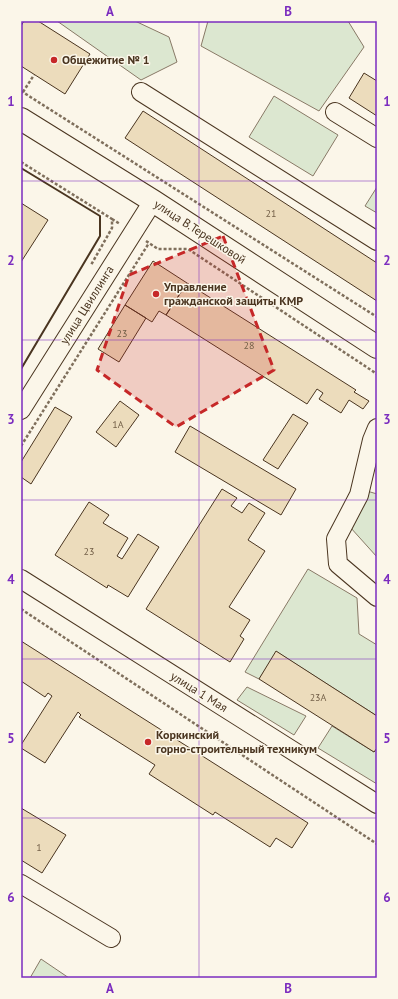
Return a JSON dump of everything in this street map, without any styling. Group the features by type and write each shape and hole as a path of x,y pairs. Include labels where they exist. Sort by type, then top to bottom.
{"main road":[{"name":"улица В.Терешковой","path":"21,118 152,200 377,347"}],"street":[{"path":"141,92 377,241"},
{"path":"335,112 377,138"},
{"name":"улица Цвиллинга","path":"21,410 152,200"},
{"path":"377,428 372,440 359,496 336,539 338,564 372,595 377,597"},
{"name":"улица 1 Мая","path":"21,579 377,804"},
{"path":"21,884 111,938"}],"path":[{"path":"34,75 22,91 377,317"},
{"path":"21,162 158,249 188,249 377,374"},
{"path":"89,269 112,228 112,219"},
{"path":"21,446 149,243"},
{"path":"21,609 377,844"}],"highlighted area":[{"path":"223,236 274,370 176,427 97,370 129,275"}],"green space":[{"path":"57,21 135,21 169,37 177,62 141,80"},
{"path":"208,21 348,21 364,47 319,111 201,46"},
{"path":"274,96 338,135 313,176 249,137"},
{"path":"377,187 377,213 365,206"},
{"path":"367,491 377,494 377,557 350,527"},
{"path":"308,569 357,598 359,634 377,645 377,716 277,652 259,679 245,672"},
{"path":"247,687 306,716 294,735 237,700"},
{"path":"332,726 374,752 377,748 377,784 318,748"},
{"path":"41,959 69,978 30,978"}],"building":[{"name":"Общежитие № 1","path":"24,21 38,21 90,54 65,94 21,66 21,26"},
{"path":"364,73 377,81 377,116 349,98"},
{"path":"143,111 377,263 377,301 125,138"},
{"path":"21,203 48,220 21,262"},
{"name":"Управление гражданской защиты КМР","path":"153,261 187,283 166,315 159,311 152,322 125,305"},
{"path":"187,283 356,390 354,392 369,401 363,409 349,400 341,413 319,399 323,393 317,389 307,404 166,315"},
{"path":"125,305 146,318 119,362 98,349"},
{"path":"120,401 139,415 116,447 96,432"},
{"path":"55,407 72,417 31,484 21,477 21,462"},
{"path":"293,414 308,423 278,469 263,460"},
{"path":"190,426 296,489 281,515 175,452"},
{"path":"222,489 237,498 231,506 242,513 249,503 265,513 248,540 265,551 229,607 250,620 240,636 244,639 230,662 146,609"},
{"path":"89,502 109,515 103,523 128,538 117,556 122,559 138,534 159,547 128,597 108,585 107,588 55,555"},
{"name":"Коркинский горно-строительный техникум","path":"21,641 308,823 292,848 276,838 270,847 215,812 213,815 149,774 155,765 79,717 81,715 78,712 45,763 21,748 21,745 52,696 48,693 45,697 21,681"},
{"path":"276,651 377,716 377,748 374,752 259,679"},
{"path":"21,808 66,835 42,873 21,860"}],"wall":[{"path":"21,168 100,216 100,236 21,369"}],"place":[{"name":"Общежитие № 1","path":"54,60"},
{"name":"Управление гражданской защиты КМР","path":"156,294"},
{"name":"Коркинский горно-строительный техникум","path":"148,742"}]}
